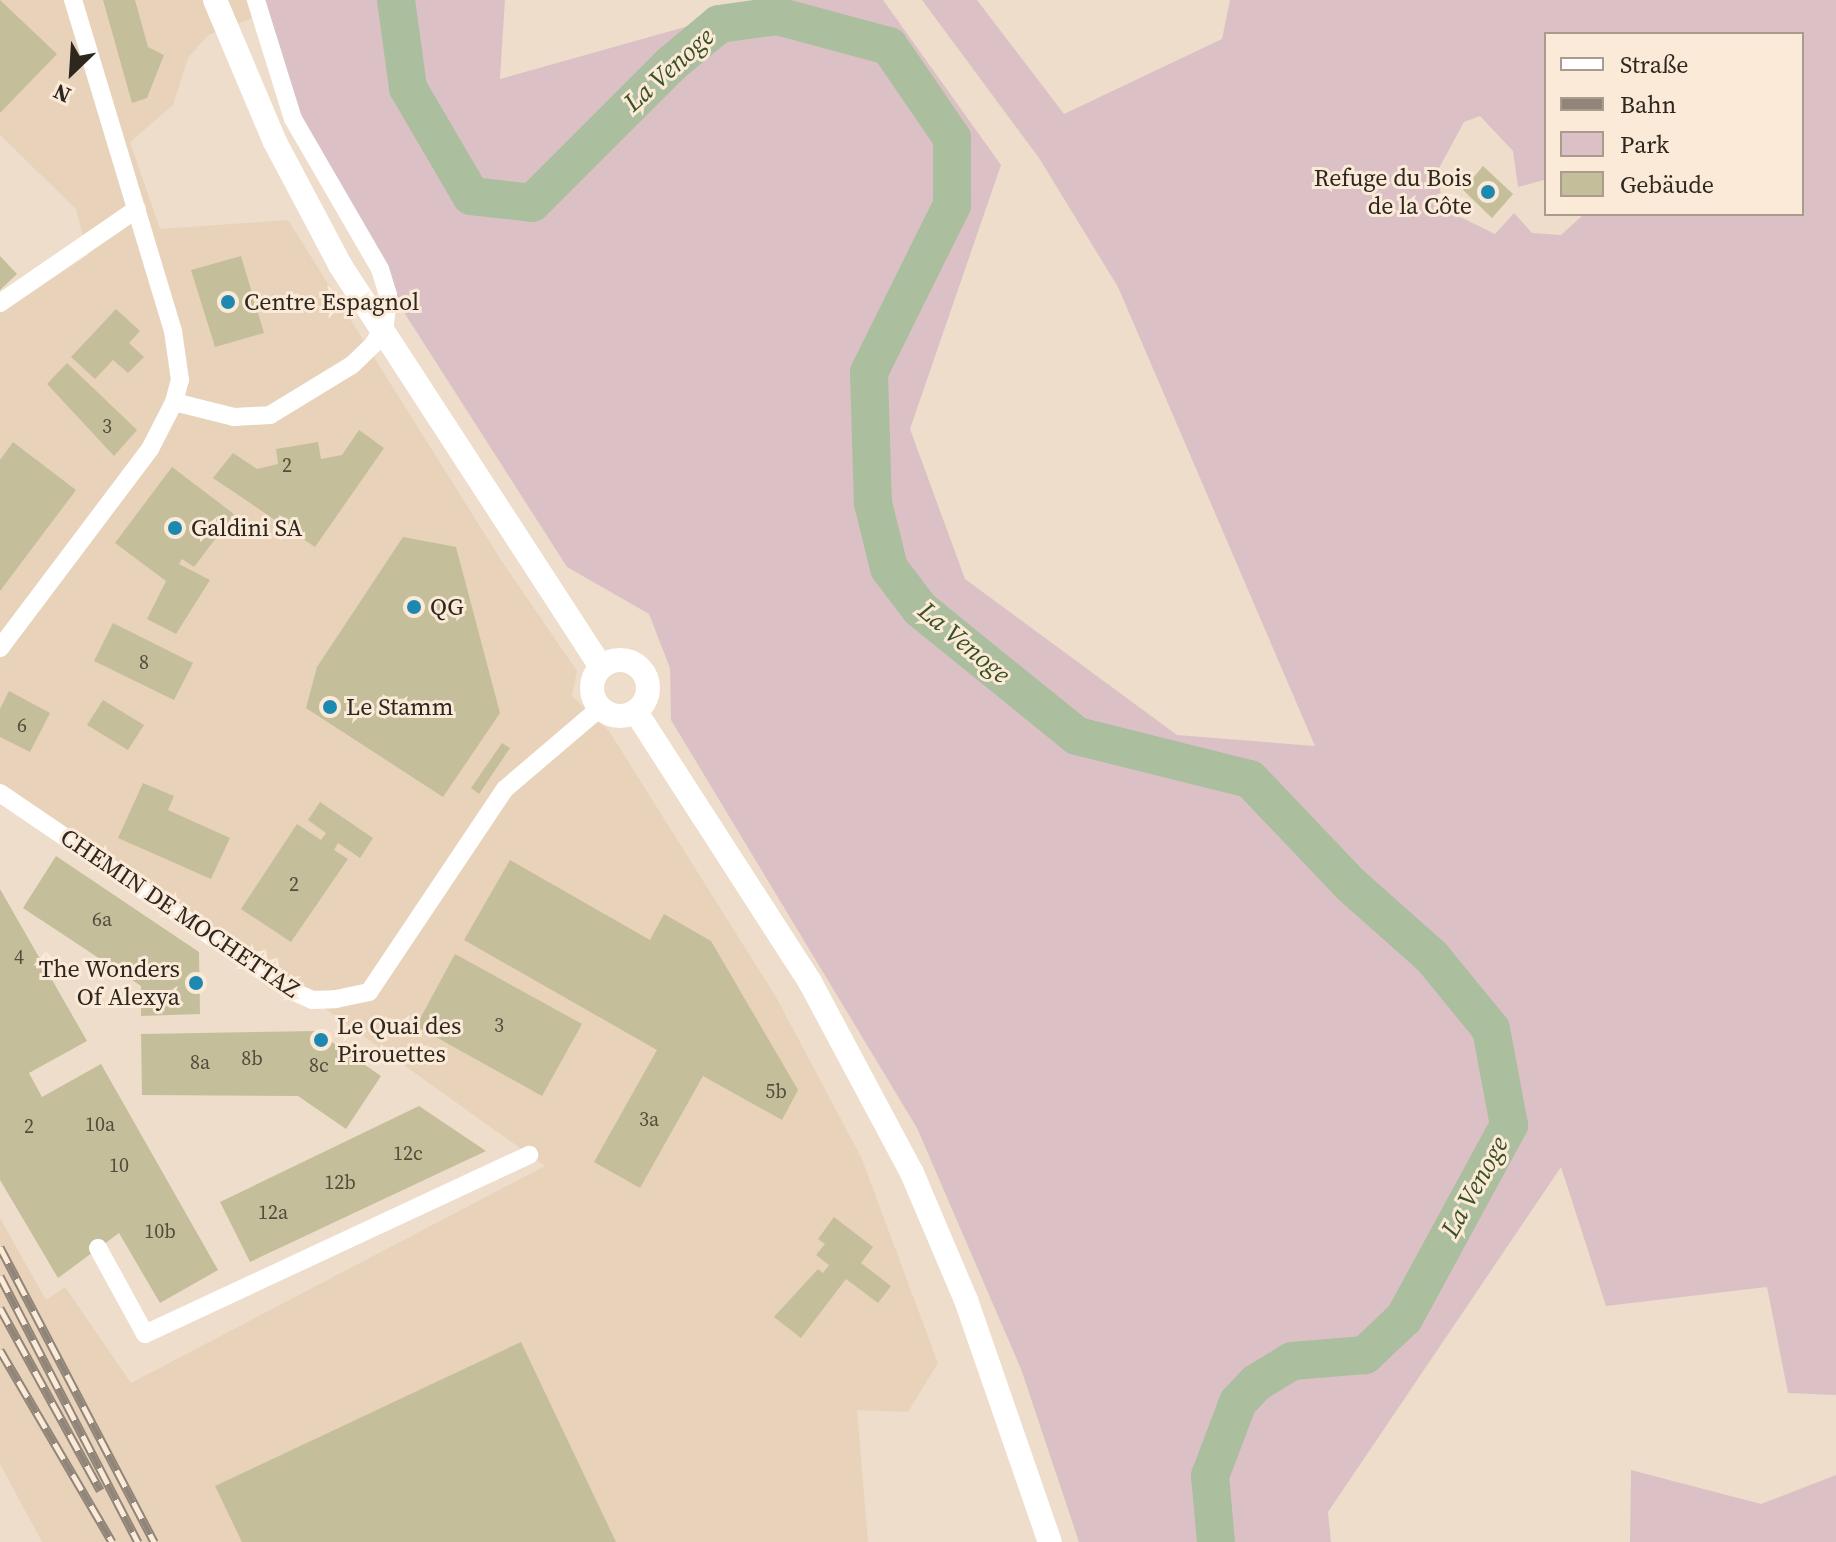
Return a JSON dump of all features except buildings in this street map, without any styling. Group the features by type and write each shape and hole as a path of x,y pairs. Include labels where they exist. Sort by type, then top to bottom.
{"main road":[{"path":"216,4 275,142 340,265 601,667"},
{"path":"627,661 643,671 649,688 636,712 617,716 600,708 592,683 601,667 627,661"},
{"path":"636,712 810,982 912,1173 966,1300 1050,1542"}],"street":[{"path":"0,648 150,449 174,402 178,356 73,0"},
{"path":"174,402 234,417 270,415 352,365 373,345 385,324 388,295 380,269 293,119 256,0"},
{"path":"0,303 137,209"},
{"name":"CHEMIN DE MOCHETTAZ","path":"0,793 290,990 312,1000 369,992 505,789 600,708"},
{"path":"98,1248 145,1334 529,1155"}],"shaded area":[{"path":"0,0 263,0 264,14 208,35 188,58 173,105 130,142 160,229 288,220 501,560 577,671 572,696 609,731 776,997 861,1157 938,1363 908,1412 857,1410 868,1542 42,1542 0,1464 0,1218 46,1300 65,1287 131,1383 545,1166 134,872 0,791 0,313 88,255 76,209 0,135"}],"green space":[{"path":"263,0 505,0 500,79 781,0 883,0 1001,165 910,429 965,579 1177,735 1315,746 1118,287 1039,158 922,0 977,0 1064,114 1222,39 1230,0 1836,0 1836,1395 1788,1393 1767,1287 1606,1306 1561,1167 1328,1512 1331,1542 1079,1542 1021,1369 917,1128 671,720 670,668 649,614 567,567 311,167"},
{"path":"1631,1470 1761,1504 1836,1475 1836,1542 1630,1542"}],"waterway":[{"name":"La Venoge","path":"396,0 408,88 471,196 532,203 671,64 719,24 777,16 889,46 952,138 952,205 869,372 873,503 889,568 920,609 1077,736 1250,779 1351,885 1432,957 1491,1029 1509,1125 1404,1318 1365,1355 1292,1361 1256,1383 1238,1402 1210,1476 1216,1542"}],"railway":[{"path":"0,1247 154,1542"},
{"path":"0,1276 138,1542"},
{"path":"0,1308 100,1490"},
{"path":"0,1350 112,1542"}],"place":[{"name":"Refuge du Bois de la Côte","path":"1488,192"},
{"name":"Centre Espagnol","path":"228,302"},
{"name":"Galdini SA","path":"175,528"},
{"name":"QG","path":"414,607"},
{"name":"Le Stamm","path":"330,707"},
{"name":"The Wonders Of Alexya","path":"196,983"},
{"name":"Le Quai des Pirouettes","path":"321,1040"}]}
